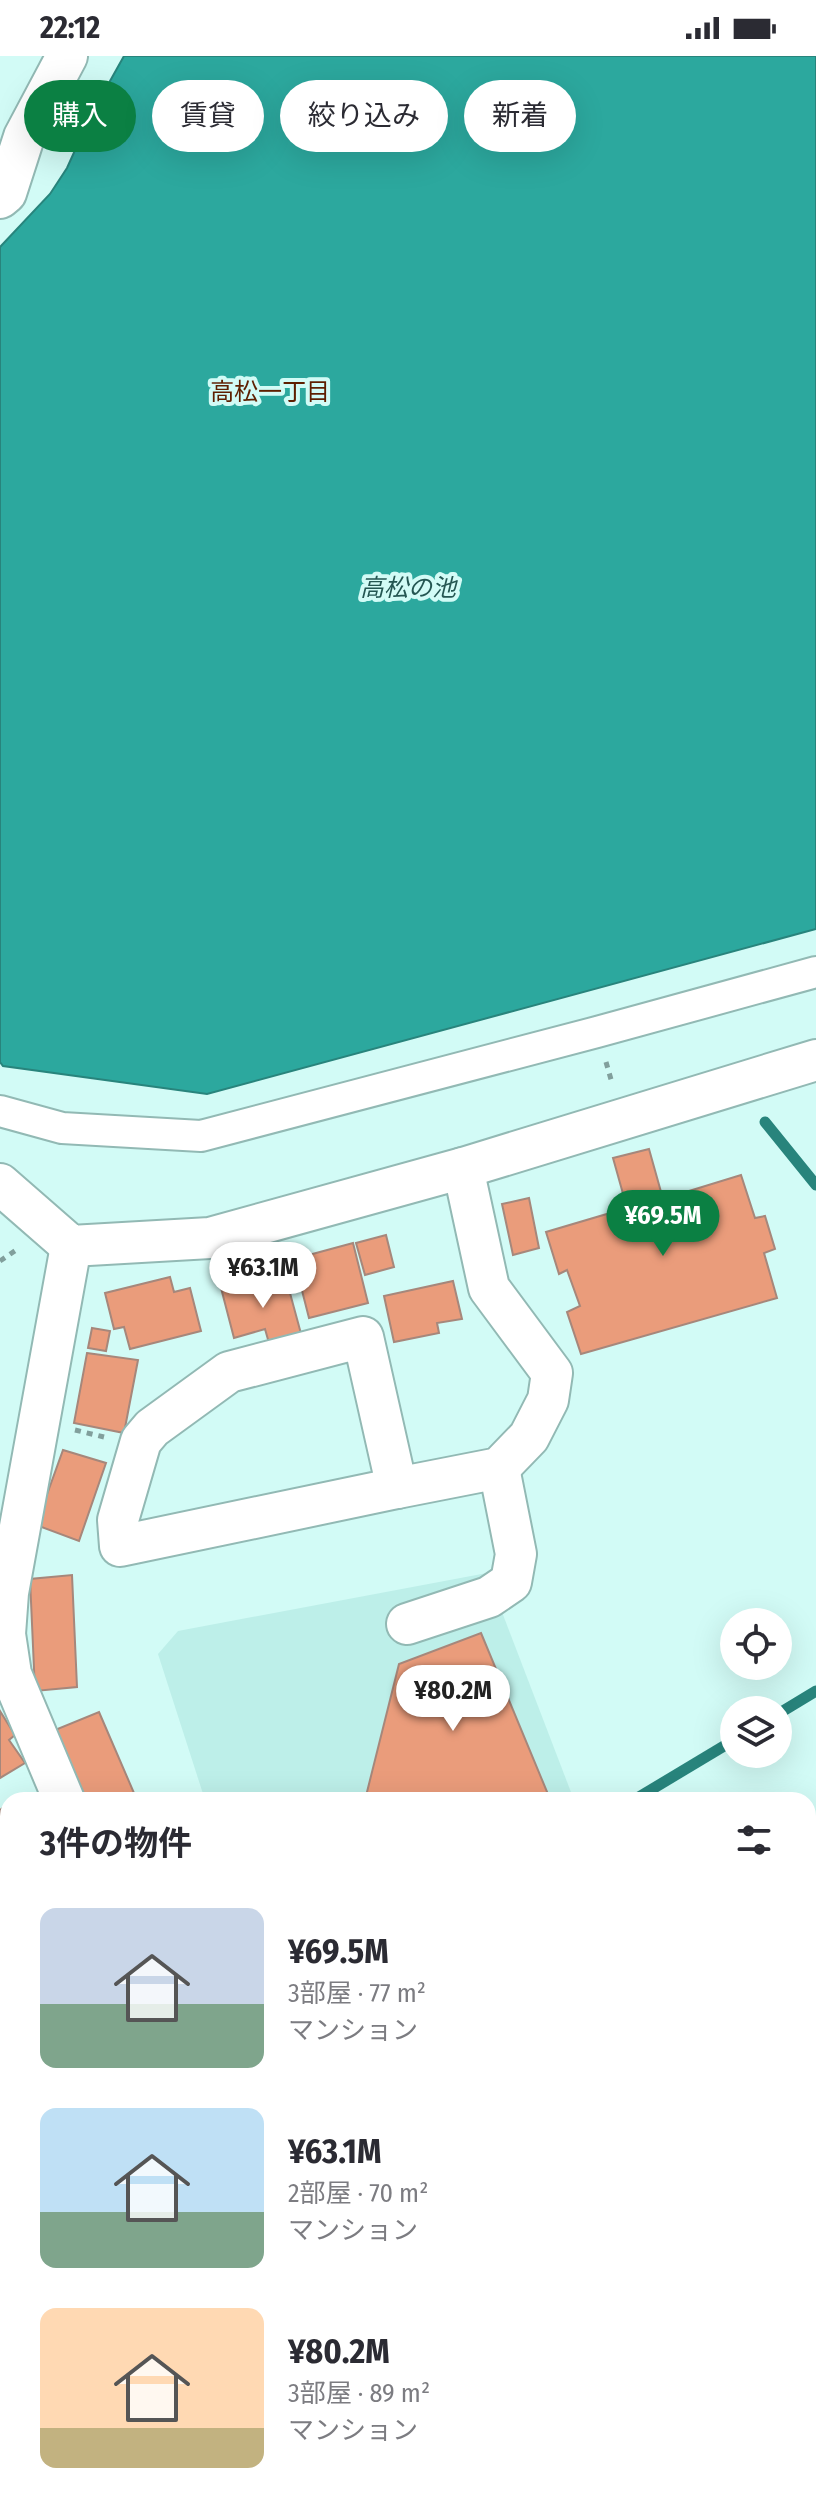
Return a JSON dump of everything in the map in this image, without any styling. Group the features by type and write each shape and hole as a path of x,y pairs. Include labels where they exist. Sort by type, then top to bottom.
{"street":[{"path":"0,198 6,193 24,137 67,56"},
{"path":"0,1111 62,1128 201,1136 816,972"},
{"path":"0,1184 71,1246 210,1238 463,1168 816,1060"},
{"path":"397,1488 363,1337 229,1372 152,1428 141,1441 118,1520 120,1546 499,1468 529,1437 548,1400 552,1373 489,1288 463,1168"},
{"path":"61,1792 11,1674 5,1634 8,1593 71,1246"},
{"path":"407,1624 489,1597 511,1582 516,1554 499,1468"}],"path":[{"path":"597,1032 623,1119"},
{"path":"0,1261 21,1247"}],"shaded area":[{"path":"487,1573 571,1792 202,1792 158,1654 178,1631"}],"water":[{"name":"高松の池","path":"124,56 816,56 816,929 207,1094 3,1066 0,1062 0,247 50,194 74,152 136,152 136,80 111,80"}],"building":[{"path":"649,1149 663,1199 741,1175 755,1218 765,1216 775,1249 764,1253 777,1298 581,1354 567,1312 580,1306 567,1270 559,1274 546,1232 627,1208 613,1158"},
{"path":"529,1198 539,1248 513,1255 502,1204"},
{"path":"386,1235 394,1267 365,1275 356,1243"},
{"path":"353,1243 368,1303 309,1318 294,1259"},
{"path":"284,1271 303,1341 271,1350 265,1329 234,1338 221,1288"},
{"path":"170,1277 174,1292 190,1288 201,1331 130,1349 124,1327 114,1329 105,1293"},
{"path":"453,1281 462,1319 437,1323 439,1333 394,1342 384,1296"},
{"path":"92,1328 110,1331 106,1351 88,1348"},
{"path":"87,1353 138,1360 124,1433 74,1423"},
{"path":"63,1450 106,1463 79,1541 36,1525"},
{"path":"72,1575 77,1687 35,1691 30,1579"},
{"path":"481,1633 547,1792 367,1792 399,1664"},
{"path":"0,1711 15,1735 9,1740 25,1763 0,1778"},
{"path":"99,1712 134,1792 82,1792 55,1730"}],"waterway":[{"path":"765,1122 816,1185"},
{"path":"792,1706 816,1691"},
{"path":"647,1792 720,1748"}],"district":[{"name":"高松一丁目","path":"270,392"}]}
